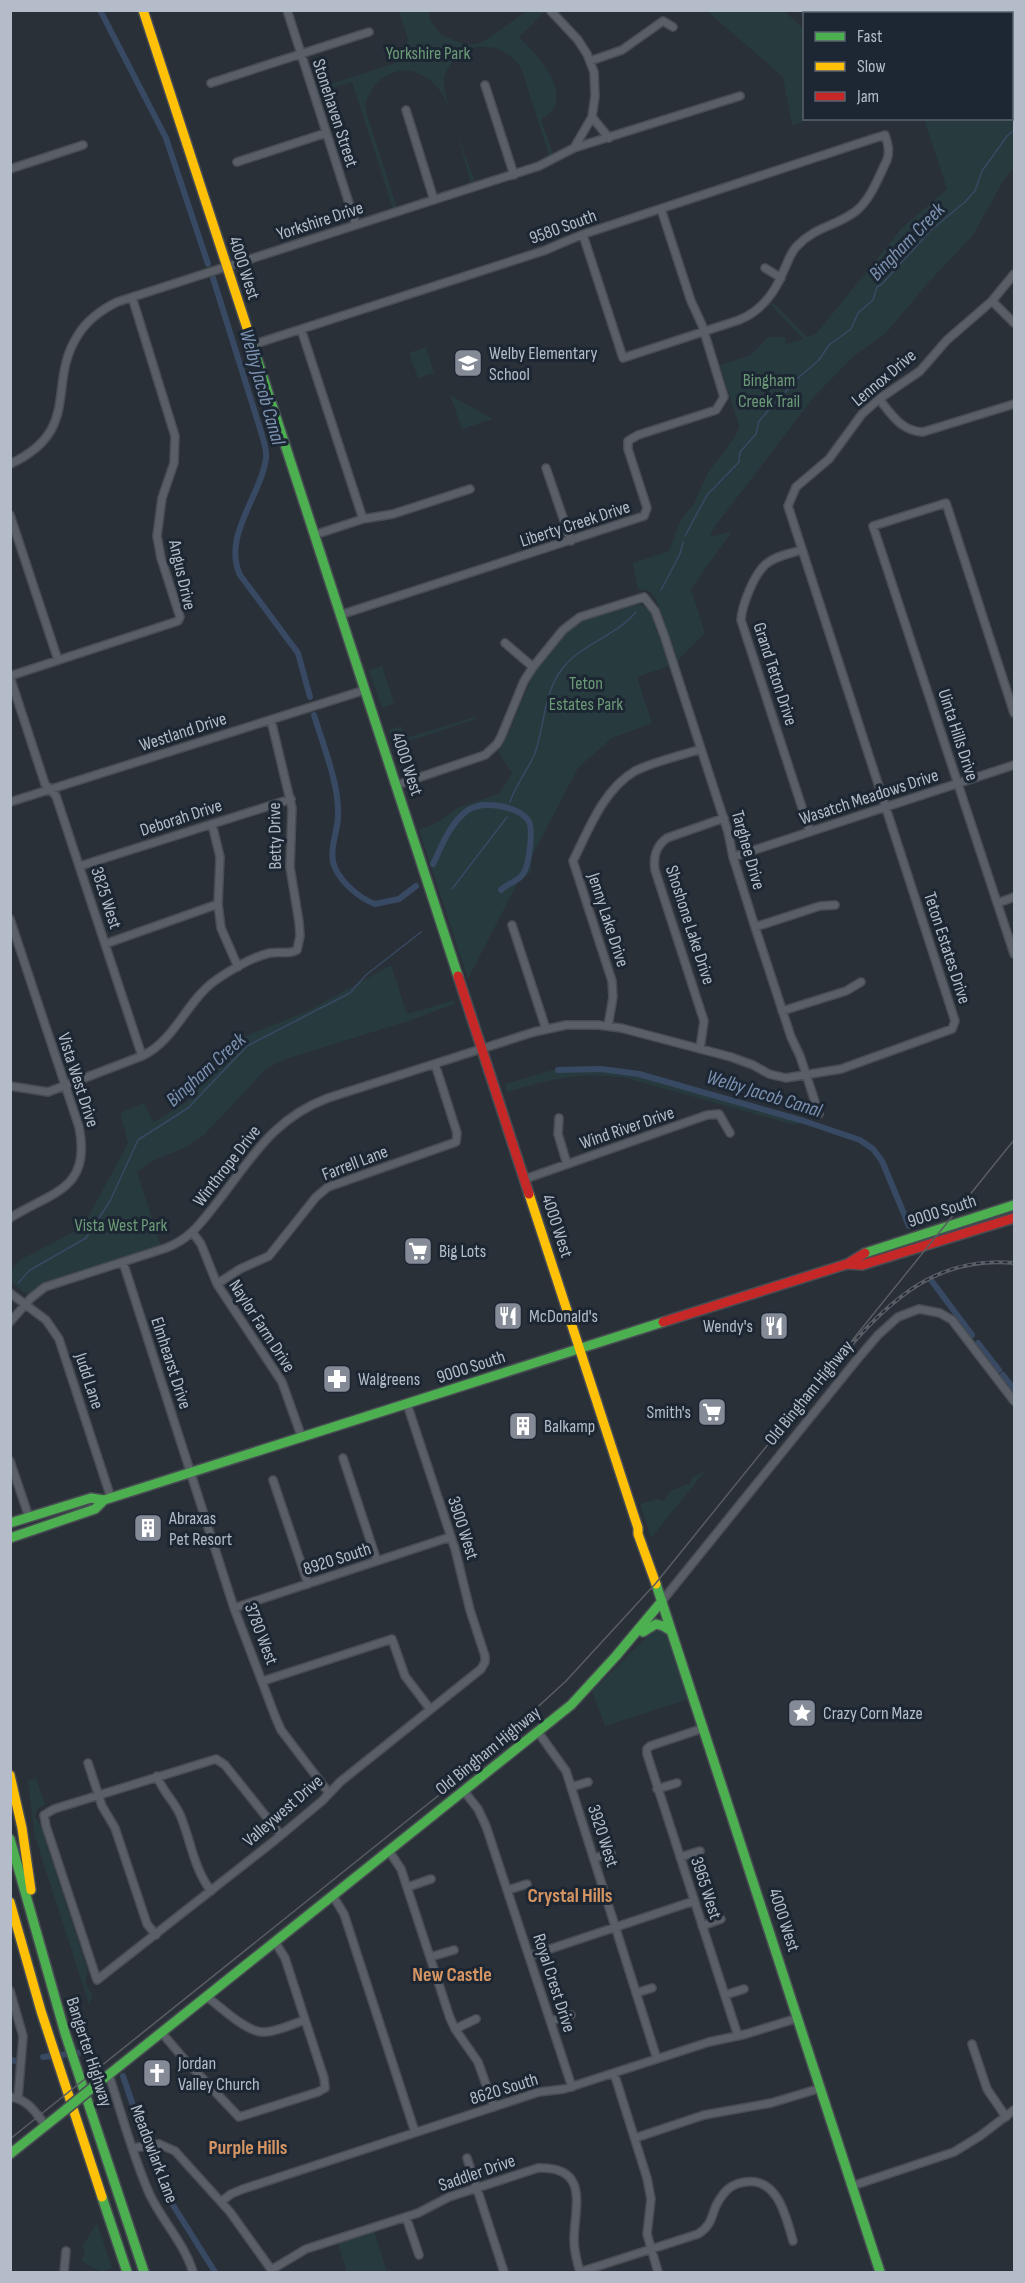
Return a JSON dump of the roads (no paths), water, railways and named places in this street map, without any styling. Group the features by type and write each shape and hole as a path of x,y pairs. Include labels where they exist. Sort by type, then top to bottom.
{"main road":[{"name":"4000 West","path":"143,10 880,2272"},
{"path":"991,10 1014,12"},
{"name":"9000 South","path":"10,1538 95,1509 108,1499 847,1264 859,1255 1014,1204"},
{"path":"954,1238 975,1225 1014,1211"},
{"name":"9000 South","path":"847,1264 862,1265 1014,1218"},
{"name":"9000 South","path":"10,1523 91,1498 108,1499"},
{"name":"Old Bingham Highway","path":"10,2154 575,1701 662,1601"},
{"path":"616,1656 653,1623 663,1624 672,1632"},
{"path":"10,1775 22,1828 39,1944"},
{"name":"Bangerter Highway","path":"10,1839 65,2033 144,2272"},
{"name":"Bangerter Highway","path":"10,1902 36,1996 127,2272"},
{"path":"10,1933 27,1983 36,1996"}],"street":[{"name":"Stonehaven Street","path":"286,10 356,225"},
{"path":"550,10 578,40 590,61 595,84 592,117 574,148"},
{"path":"590,61 622,50 663,21 673,27"},
{"path":"211,83 369,32"},
{"path":"484,85 514,175"},
{"name":"Yorkshire Drive","path":"10,464 36,448 52,428 60,406 69,354 78,335 94,316 117,303 514,175 546,164 574,148 740,96"},
{"path":"406,110 434,200"},
{"path":"592,117 609,138"},
{"path":"237,162 326,133"},
{"name":"9580 South","path":"252,345 546,250 583,234 885,135 889,155 864,204 850,216 818,229 806,238 791,254 781,278"},
{"path":"10,169 83,145"},
{"path":"661,209 691,301 704,331"},
{"path":"583,234 623,358 739,320 755,312 768,300 781,278 765,268"},
{"name":"Lennox Drive","path":"789,513 789,503 796,487 825,464 851,427 879,399 915,375 954,332 992,301 1014,274"},
{"name":"Angus Drive","path":"10,676 178,621 180,617 161,558 157,536 162,498 174,463 175,436 132,297"},
{"path":"992,301 1014,323"},
{"path":"301,329 363,519"},
{"name":"Liberty Creek Drive","path":"340,615 639,520 646,514 646,505 628,449 628,441 716,410 723,401 723,389 704,331"},
{"path":"879,399 899,424 908,429 923,432 933,431 1014,404"},
{"path":"546,468 571,541"},
{"path":"314,535 363,519 393,514 470,489"},
{"name":"Uinta Hills Drive","path":"1014,713 946,503 873,526 1014,954"},
{"name":"Teton Estates Drive","path":"482,1049 546,1029 577,1024 608,1026 749,1063 786,1078 846,1068 949,1032 955,1025 789,513"},
{"path":"10,515 58,660"},
{"name":"Grand Teton Drive","path":"801,550 775,558 760,570 744,602 741,620 810,832"},
{"name":"Targhee Drive","path":"533,667 563,630 580,617 644,597 655,611 724,818 733,857 782,1011 819,1114"},
{"path":"397,785 476,759 492,749 501,737 524,681 533,667 505,643"},
{"name":"3825 West","path":"10,676 45,784 56,796 142,1056"},
{"name":"Westland Drive","path":"10,802 365,690"},
{"name":"Betty Drive","path":"238,967 272,953 295,952 300,936 290,867 293,822 291,799 271,720"},
{"name":"Jenny Lake Drive","path":"608,1026 614,996 612,981 573,861 603,802 624,779 641,769 701,748"},
{"name":"Wasatch Meadows Drive","path":"733,857 1014,765"},
{"name":"Deborah Drive","path":"80,866 291,799"},
{"name":"Shoshone Lake Drive","path":"700,1049 704,1021 655,870 654,854 667,838 724,818"},
{"path":"10,1086 40,1092 65,1086 154,1050 164,1041 204,990 238,967 221,928 218,904 220,857 212,824"},
{"path":"998,903 1014,897"},
{"path":"105,944 218,904"},
{"path":"755,927 820,906 835,905"},
{"name":"Vista West Drive","path":"10,919 82,1143 79,1166 63,1189 10,1218"},
{"path":"512,925 546,1029"},
{"path":"782,1011 846,991 861,982"},
{"name":"Winthrope Drive","path":"10,1322 38,1292 52,1285 176,1244 193,1233 272,1132 297,1112 328,1098 482,1049"},
{"name":"Farrell Lane","path":"217,1284 273,1252 316,1197 328,1186 456,1142 457,1133 435,1064"},
{"name":"Wind River Drive","path":"525,1179 714,1114 722,1117 730,1133"},
{"path":"559,1118 558,1134 567,1164"},
{"name":"Naylor Farm Drive","path":"193,1233 203,1248 217,1284 276,1371 289,1397 302,1438"},
{"name":"Elmhearst Drive","path":"123,1262 191,1473"},
{"name":"Judd Lane","path":"10,1293 46,1320 59,1339 108,1499"},
{"name":"Old Bingham Highway","path":"662,1601 878,1335 898,1317 919,1309 940,1313 950,1318 1014,1401"},
{"name":"3900 West","path":"407,1404 459,1561 485,1662"},
{"path":"343,1458 377,1561"},
{"path":"10,1461 29,1517"},
{"name":"3780 West","path":"191,1473 234,1608 281,1730 330,1793"},
{"path":"273,1480 308,1584"},
{"name":"8920 South","path":"234,1608 450,1538"},
{"path":"263,1681 392,1639 405,1676 430,1709"},
{"name":"Valleywest Drive","path":"98,1795 54,1809 44,1815 97,1980 211,1891 330,1793 340,1782 481,1668 485,1662"},
{"name":"3965 West","path":"704,1728 650,1746 647,1749 648,1760 738,2036"},
{"name":"3920 West","path":"538,1731 562,1762 595,1858 614,1928 657,2059"},
{"path":"98,1795 208,1760 219,1760 280,1834"},
{"path":"88,1763 104,1811 115,1828 147,1924 156,1935"},
{"path":"157,1776 164,1792 181,1816 202,1878 211,1891"},
{"path":"571,1787 588,1782"},
{"path":"657,1789 677,1783"},
{"name":"Royal Crest Drive","path":"464,1791 483,1817 572,2087"},
{"path":"389,1851 398,1862 408,1887 455,2029 478,2062 494,2107"},
{"path":"680,1857 700,1851"},
{"path":"595,1858 611,1853"},
{"path":"408,1887 431,1880"},
{"path":"508,1890 527,1884"},
{"path":"333,1896 344,1914 415,2132"},
{"path":"529,1956 694,1901"},
{"path":"702,1926 722,1919"},
{"path":"162,2033 238,2117 325,2088 306,2020 284,1955 275,1942"},
{"path":"430,1957 454,1950"},
{"path":"636,1994 652,1988"},
{"path":"725,1995 744,1989"},
{"path":"10,1991 23,2036 14,2097 28,2104 46,2126"},
{"path":"207,1997 247,2028 256,2032 273,2031 306,2020"},
{"path":"551,2021 571,2015"},
{"name":"8620 South","path":"222,2201 243,2189 539,2092 572,2087 709,2042 798,2018"},
{"path":"455,2029 476,2019"},
{"path":"972,2044 987,2089 1006,2117"},
{"path":"614,2073 650,2189 647,2234 658,2272"},
{"name":"Meadowlark Lane","path":"109,2075 150,2195 182,2246 193,2272"},
{"path":"634,2138 704,2115 771,2103 821,2088"},
{"path":"852,2186 954,2152 980,2136 1014,2110"},
{"path":"133,2148 151,2144 170,2148 222,2201 272,2271"},
{"path":"467,2158 504,2272"},
{"name":"Saddler Drive","path":"272,2271 306,2249 406,2217 449,2197 538,2168 552,2169 569,2179 578,2197 574,2243 580,2272"},
{"path":"580,2272 690,2237 704,2230 713,2217 717,2202 722,2195 734,2185 744,2182 753,2181 773,2192 782,2207 793,2241"},
{"path":"406,2217 418,2255"},
{"path":"64,2272 66,2251"}],"waterway":[{"name":"Welby Jacob Canal","path":"100,10 166,138 208,264"},
{"name":"Bingham Creek","path":"685,536 707,495 739,462 740,452 756,434 759,421 798,378 819,360 829,345 851,329 858,313 873,300 877,287 931,230 975,191 982,171 1007,136 1014,130"},
{"name":"Welby Jacob Canal","path":"213,278 266,452 263,472 239,531 236,560 240,575 298,653 310,697"},
{"name":"Bingham Creek","path":"661,590 680,554 683,542"},
{"name":"Bingham Creek","path":"510,802 535,753 551,689 562,669 579,653 619,628 636,612"},
{"name":"Welby Jacob Canal","path":"314,715 330,766 338,806 332,856 338,874 363,898 375,904 399,899 416,886"},
{"name":"Welby Jacob Canal","path":"433,864 451,828 468,810 482,805 491,805 516,811 523,815 530,824 527,863 523,874 501,890"},
{"name":"Bingham Creek","path":"452,889 507,817"},
{"name":"Bingham Creek","path":"18,1283 30,1270 86,1238 110,1201 138,1140 188,1108 247,1046 350,993 366,975 421,932"},
{"name":"Welby Jacob Canal","path":"558,1070 601,1069 639,1074 804,1121 860,1140 873,1149 882,1161 909,1226"},
{"name":"Welby Jacob Canal","path":"931,1280 972,1335"},
{"name":"Welby Jacob Canal","path":"978,1343 999,1370"},
{"name":"Welby Jacob Canal","path":"1003,1375 1014,1389"},
{"path":"43,2057 85,2052"},
{"path":"10,2060 16,2061"},
{"path":"123,2076 138,2120"},
{"path":"149,2152 166,2194 215,2272"}],"tram line":[{"path":"10,2139 459,1779 566,1681 656,1583 1014,1140"}],"railway":[{"path":"821,1379 882,1313 927,1280 953,1269 982,1263 1014,1263"}],"place":[{"name":"Welby Elementary School","path":"468,363"},
{"name":"Big Lots","path":"418,1251"},
{"name":"McDonald's","path":"508,1316"},
{"name":"Wendy's","path":"774,1326"},
{"name":"Walgreens","path":"337,1379"},
{"name":"Smith's","path":"712,1412"},
{"name":"Balkamp","path":"523,1426"},
{"name":"Abraxas Pet Resort","path":"148,1528"},
{"name":"Crazy Corn Maze","path":"802,1713"},
{"name":"Jordan Valley Church","path":"157,2073"}],"district":[{"name":"Crystal Hills","path":"570,1896"},
{"name":"New Castle","path":"452,1975"},
{"name":"Purple Hills","path":"248,2148"}],"park label":[{"name":"Yorkshire Park","path":"428,53"},
{"name":"Bingham Creek Trail","path":"769,390"},
{"name":"Teton Estates Park","path":"586,693"},
{"name":"Vista West Park","path":"121,1225"}]}
